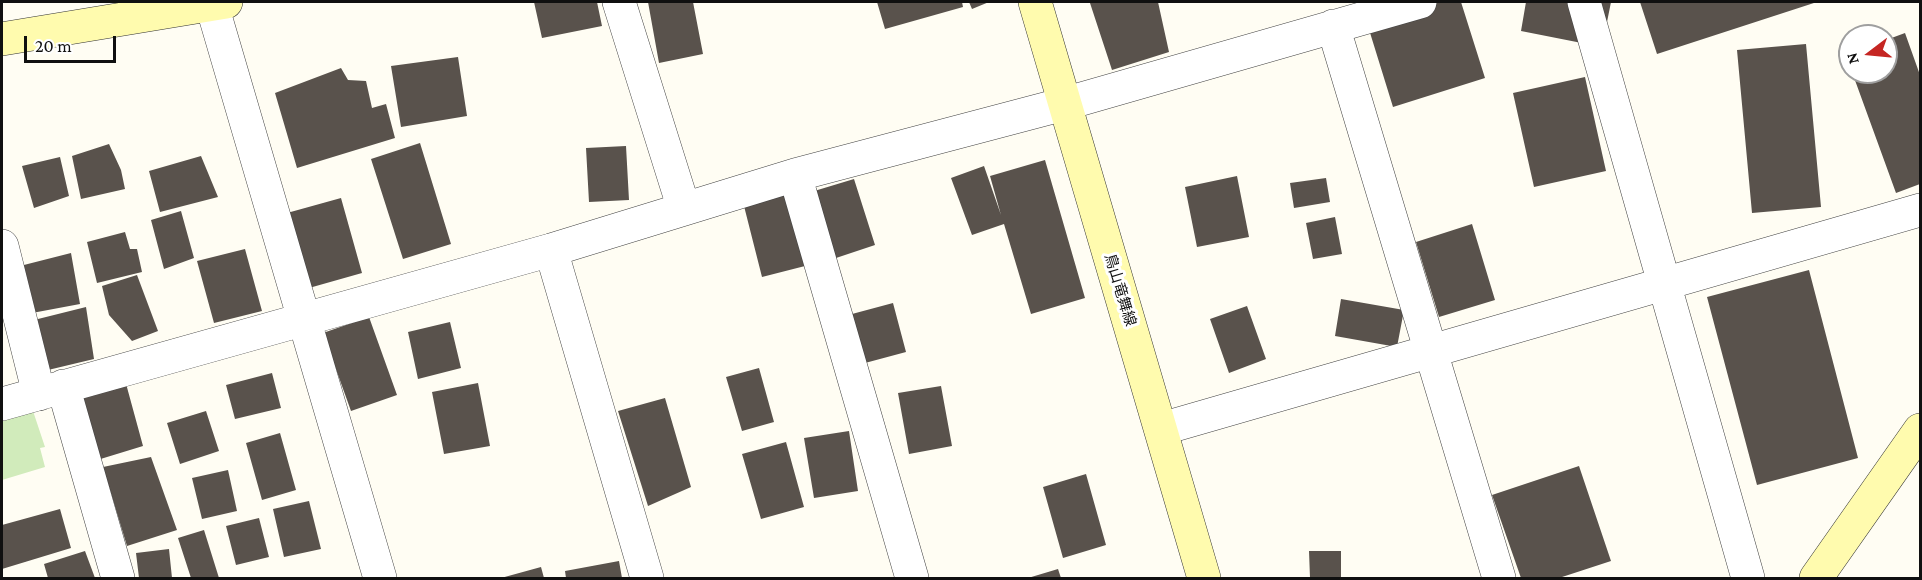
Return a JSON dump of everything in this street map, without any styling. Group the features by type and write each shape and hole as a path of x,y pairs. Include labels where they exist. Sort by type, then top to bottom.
{"main road":[{"path":"2,39 216,2"},
{"name":"鳥山竜舞線","path":"1035,2 1204,579"},
{"path":"1816,579 1920,430"}],"street":[{"path":"216,2 380,579"},
{"path":"619,2 684,209"},
{"path":"2,404 551,250 795,175 1064,104 1420,2"},
{"path":"1584,2 1749,579"},
{"path":"1333,26 1499,579"},
{"path":"795,175 912,579"},
{"path":"1161,429 1920,210"},
{"path":"2,246 118,579"},
{"path":"551,250 647,579"}],"green space":[{"path":"31,405 45,447 40,448 45,467 2,480 2,413"}],"building":[{"path":"534,2 597,2 602,26 542,38"},
{"path":"648,2 693,2 703,54 659,63"},
{"path":"877,2 962,2 963,7 885,29"},
{"path":"969,2 989,2 972,9"},
{"path":"1158,2 1169,52 1112,70 1090,3"},
{"path":"1438,2 1461,2 1485,78 1393,107 1367,23"},
{"path":"1526,2 1611,2 1602,47 1521,31"},
{"path":"1640,2 1817,2 1657,54"},
{"path":"1905,33 1920,75 1920,184 1896,193 1856,84 1898,84 1898,36"},
{"path":"1806,44 1821,207 1752,213 1737,50"},
{"path":"458,57 467,116 401,127 391,66"},
{"path":"341,68 348,80 366,81 372,108 386,104 395,138 297,168 275,93"},
{"path":"1585,77 1606,171 1534,187 1513,93"},
{"path":"420,143 451,244 403,259 371,159"},
{"path":"109,144 121,170 125,189 81,199 72,156"},
{"path":"626,146 629,200 589,202 586,148"},
{"path":"201,156 218,197 160,212 149,171"},
{"path":"60,157 69,196 34,208 22,166"},
{"path":"1045,160 1085,298 1031,314 1004,224 972,235 951,178 984,166 1001,215 990,176"},
{"path":"1237,176 1249,237 1197,247 1185,187"},
{"path":"1326,178 1330,202 1294,208 1290,183"},
{"path":"854,179 875,245 833,259 811,192"},
{"path":"787,194 805,266 762,277 744,206"},
{"path":"341,198 362,273 309,288 287,213"},
{"path":"181,211 194,258 164,269 151,220"},
{"path":"1335,217 1342,254 1313,259 1306,223"},
{"path":"1472,224 1495,300 1439,317 1416,242"},
{"path":"125,232 130,249 137,249 142,272 97,283 87,242"},
{"path":"245,249 262,311 214,323 197,261"},
{"path":"71,253 80,304 32,313 16,267"},
{"path":"1809,270 1858,458 1757,485 1707,297"},
{"path":"137,275 158,331 132,341 109,315 102,286"},
{"path":"1341,299 1404,310 1397,347 1335,336"},
{"path":"893,303 906,352 865,363 852,314"},
{"path":"1247,306 1266,359 1229,373 1210,319"},
{"path":"86,307 94,359 48,370 34,320"},
{"path":"369,317 397,395 351,411 323,333"},
{"path":"450,322 461,368 418,379 408,332"},
{"path":"759,368 774,422 742,431 726,377"},
{"path":"272,373 281,408 235,419 226,385"},
{"path":"125,380 143,446 94,461 75,395"},
{"path":"478,383 490,446 444,454 432,392"},
{"path":"941,386 952,446 909,454 898,393"},
{"path":"665,398 691,487 648,506 618,411"},
{"path":"206,411 219,451 180,464 167,423"},
{"path":"849,431 858,491 814,498 804,438"},
{"path":"280,433 296,490 262,500 246,443"},
{"path":"786,442 804,507 761,519 742,454"},
{"path":"151,457 177,530 127,546 103,467"},
{"path":"1579,466 1611,561 1559,578 1521,578 1492,495"},
{"path":"228,470 237,511 202,519 192,478"},
{"path":"1086,474 1106,545 1063,558 1043,487"},
{"path":"309,501 321,549 284,557 273,509"},
{"path":"60,509 71,548 2,569 2,525"},
{"path":"259,518 269,557 236,565 226,526"},
{"path":"204,530 219,578 191,578 178,538"},
{"path":"169,549 172,578 139,578 136,553"},
{"path":"85,551 95,578 48,578 44,564"},
{"path":"1309,551 1341,551 1341,578 1310,578"},
{"path":"619,561 622,578 566,578 565,571"},
{"path":"541,567 544,578 501,578"},
{"path":"1058,569 1061,578 1028,578"}]}
